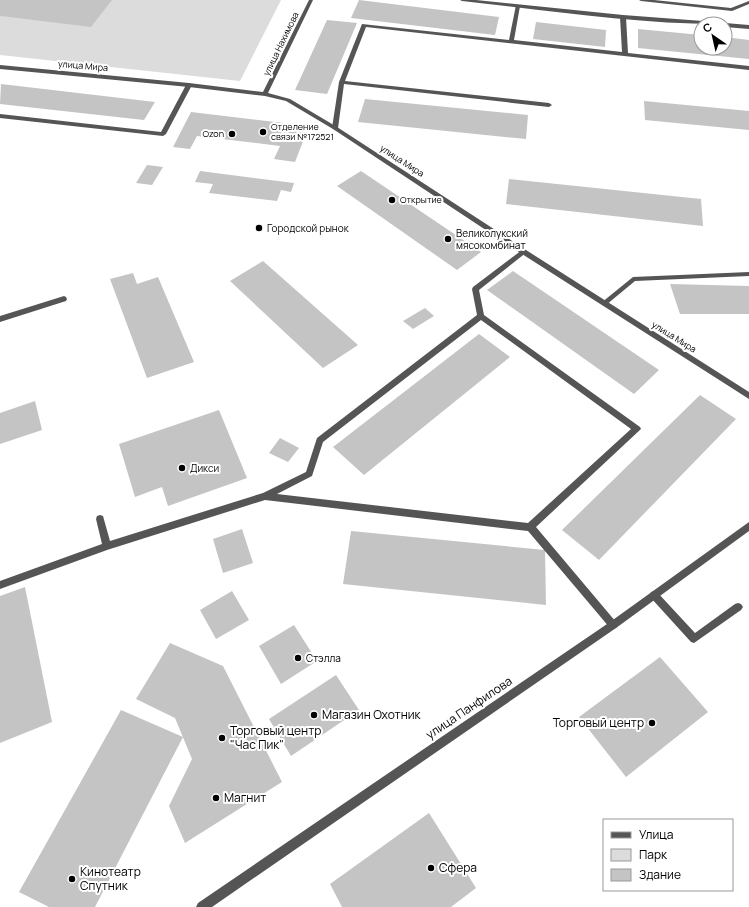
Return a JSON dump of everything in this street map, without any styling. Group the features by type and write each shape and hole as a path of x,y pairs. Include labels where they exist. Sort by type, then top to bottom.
{"street":[{"name":"улица Нахимова","path":"265,94 311,0"},
{"path":"462,0 693,22"},
{"path":"641,0 684,2 732,10 749,2"},
{"path":"511,41 518,6"},
{"path":"732,10 735,21 749,27"},
{"path":"623,16 625,54"},
{"path":"335,128 342,82 364,25 749,68"},
{"name":"улица Мира","path":"1,69 189,85 265,94 288,100 335,128 604,304 749,396"},
{"path":"342,82 549,105"},
{"path":"0,116 163,134 189,85"},
{"path":"524,252 475,289 481,316 637,429 530,526"},
{"path":"604,304 633,279 749,274"},
{"path":"0,319 64,299"},
{"path":"0,585 107,546 265,496 309,474 320,440 481,316"},
{"path":"265,496 530,526 613,625"},
{"path":"100,519 107,546"},
{"name":"улица Панфилова","path":"202,907 613,625 749,526"},
{"path":"654,595 694,639 738,607"}],"green space":[{"path":"0,0 281,0 240,81 0,55"}],"building":[{"path":"0,0 112,0 91,27 0,17"},
{"path":"359,0 499,17 495,35 351,18"},
{"path":"327,20 357,23 327,94 295,90"},
{"path":"536,22 606,30 605,47 533,39"},
{"path":"638,29 693,34 693,53 638,48"},
{"path":"733,38 749,40 749,59 719,56 733,56"},
{"path":"1,84 155,102 144,120 0,104"},
{"path":"365,99 528,115 526,139 358,122"},
{"path":"644,101 749,111 749,130 645,120"},
{"path":"191,112 309,126 295,162 274,159 280,146 197,136 190,149 173,147"},
{"path":"147,165 163,167 152,185 136,183"},
{"path":"200,171 294,183 291,192 281,190 277,201 209,193 213,184 195,182"},
{"path":"361,171 481,252 457,270 337,186"},
{"path":"509,179 701,199 703,226 506,204"},
{"path":"263,261 358,345 323,368 230,281"},
{"path":"513,271 659,370 634,394 487,290"},
{"path":"133,273 137,284 158,277 194,362 147,378 110,279"},
{"path":"670,284 749,286 749,314 680,314"},
{"path":"425,308 434,316 413,329 403,321"},
{"path":"479,334 510,357 364,475 333,447"},
{"path":"700,395 736,419 599,560 562,530"},
{"path":"35,401 42,430 0,444 0,413"},
{"path":"219,410 247,478 168,506 162,487 135,497 119,444"},
{"path":"280,438 299,448 288,462 269,453"},
{"path":"242,529 253,563 223,573 213,539"},
{"path":"351,531 545,550 546,605 343,584"},
{"path":"25,587 52,722 0,743 0,596"},
{"path":"232,591 249,620 216,639 200,610"},
{"path":"294,625 317,661 281,684 259,646"},
{"name":"Торговый центр \"Час Пик\"","path":"170,643 223,666 282,782 185,843 169,806 192,759 175,718 136,699"},
{"path":"660,657 708,712 626,777 579,717"},
{"name":"Магазин Охотник","path":"336,675 359,710 291,756 269,719"},
{"path":"121,710 183,737 95,907 49,907 19,892"},
{"path":"429,813 476,888 451,907 342,907 330,884"}],"place":[{"name":"Отделение связи №172521","path":"263,132"},
{"name":"Ozon","path":"232,134"},
{"name":"Открытие","path":"392,200"},
{"name":"Городской рынок","path":"259,228"},
{"name":"Великолукский мясокомбинат","path":"448,239"},
{"name":"Дикси","path":"182,468"},
{"name":"Стэлла","path":"298,658"},
{"name":"Магазин Охотник","path":"314,715"},
{"name":"Торговый центр","path":"652,723"},
{"name":"Торговый центр \"Час Пик\"","path":"222,738"},
{"name":"Магнит","path":"216,798"},
{"name":"Сфера","path":"431,868"},
{"name":"Кинотеатр Спутник","path":"72,879"}]}
